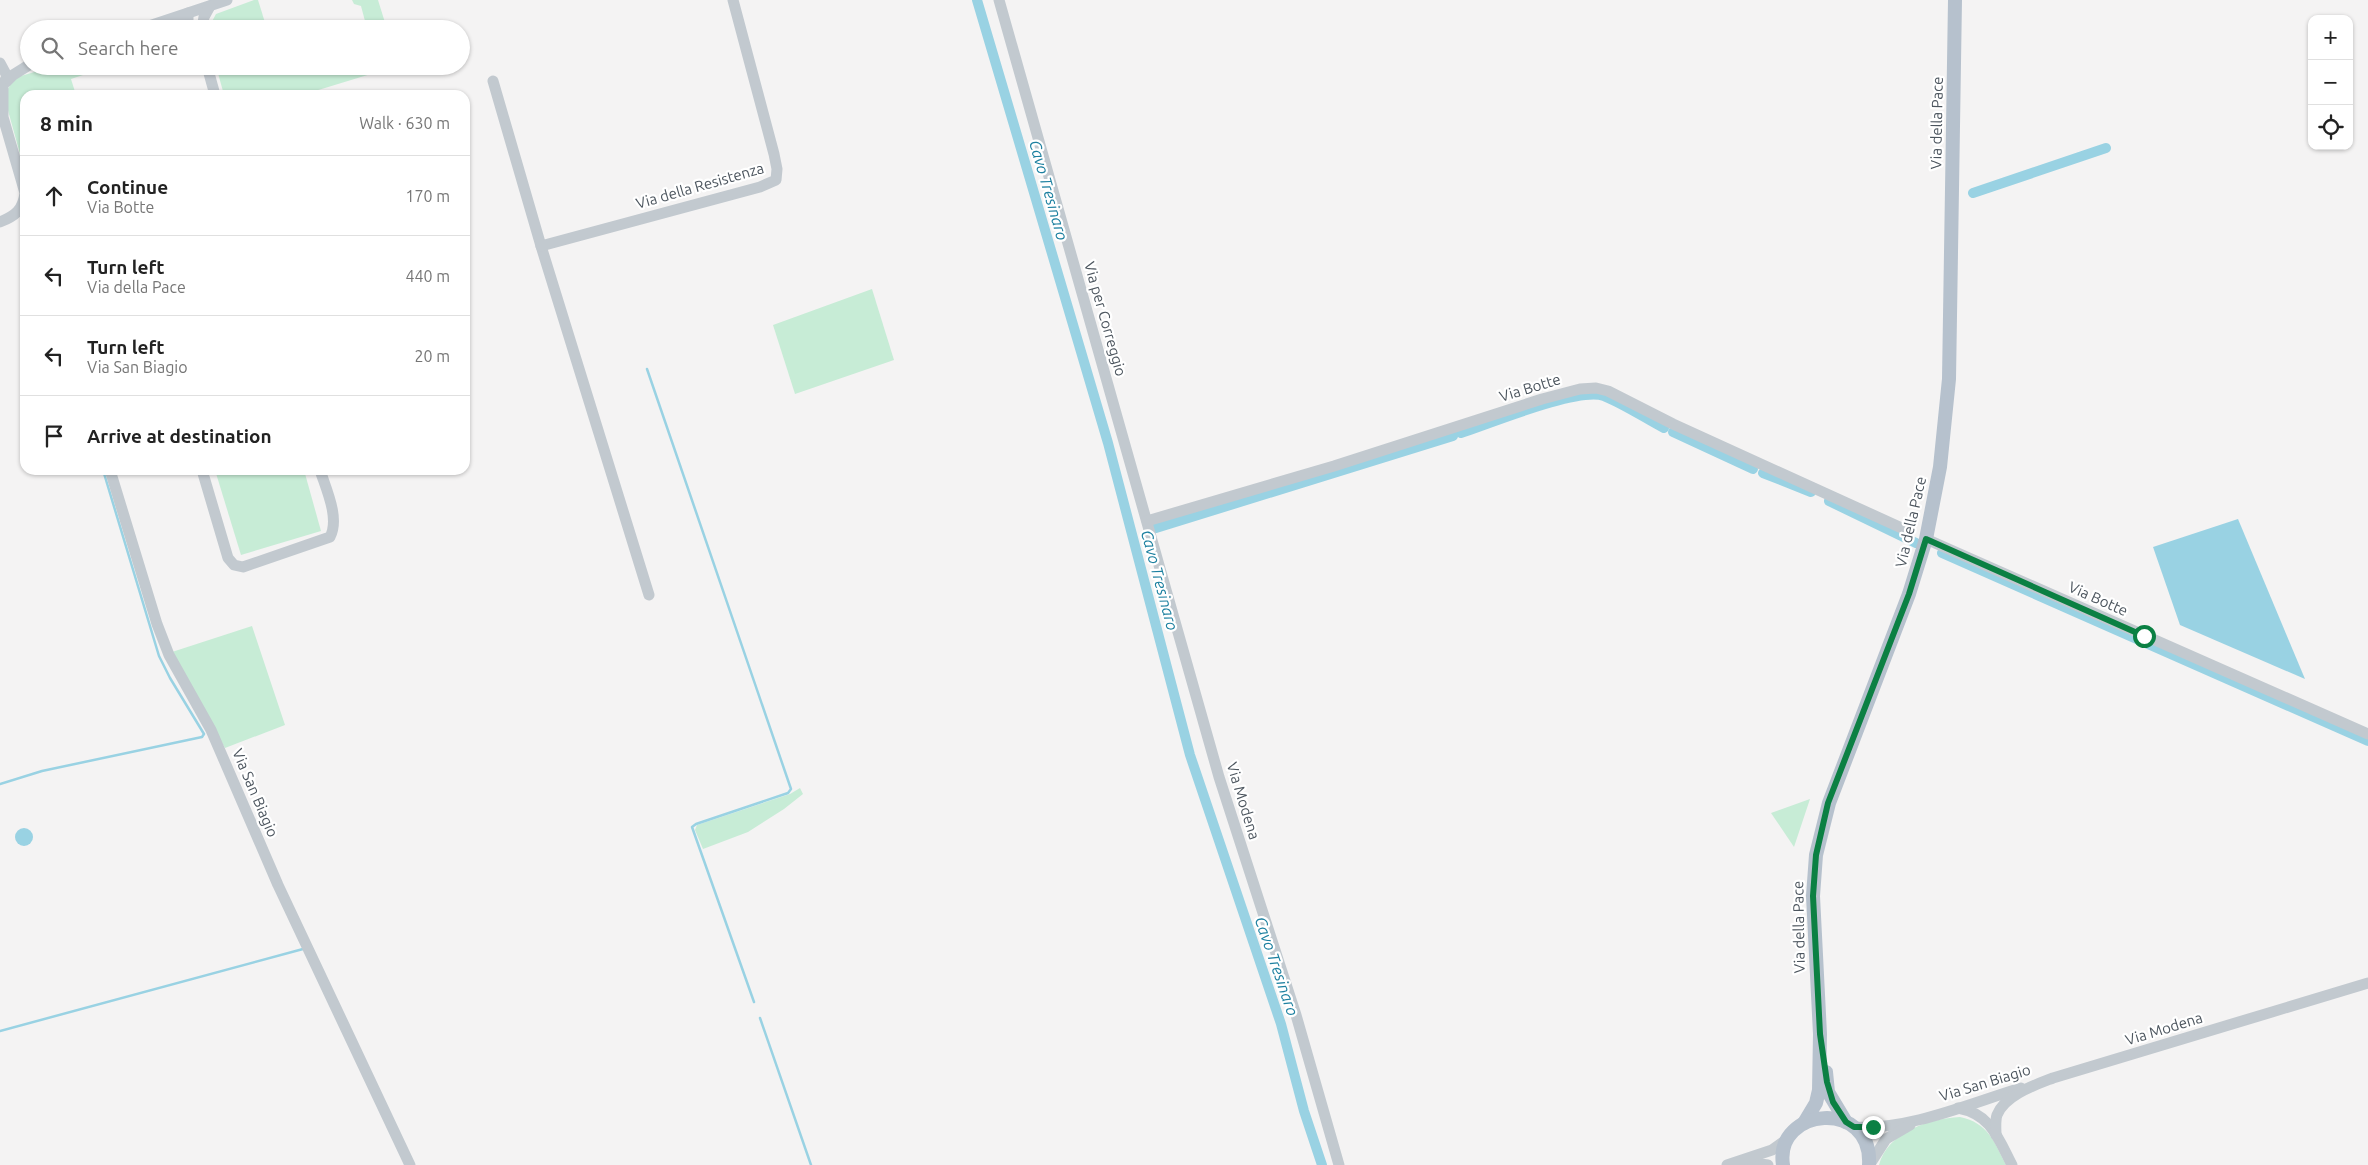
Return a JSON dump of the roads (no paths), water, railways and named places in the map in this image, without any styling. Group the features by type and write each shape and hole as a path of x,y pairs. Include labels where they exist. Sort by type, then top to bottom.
{"main road":[{"name":"Via della Pace","path":"1869,1164 1866,1143 1828,1092 1820,1034 1813,896 1820,833 1828,803 1909,594 1926,539 1940,467 1948,402 1955,0"},
{"name":"Via della Pace","path":"1789,1138 1804,1123 1816,1103 1820,1034"},
{"path":"1804,1123 1821,1117 1838,1118 1850,1124"},
{"path":"1783,1165 1784,1149 1789,1138"}],"street":[{"path":"167,20 227,0"},
{"name":"Via della Resistenza","path":"541,246 760,187 776,180 777,170 774,154 733,0"},
{"name":"Via per Correggio","path":"999,0 1125,444"},
{"path":"204,20 210,6"},
{"path":"188,13 188,20"},
{"path":"0,63 20,65"},
{"path":"0,63 5,70 1,116 20,177"},
{"path":"3,87 20,72"},
{"path":"209,75 214,90"},
{"path":"493,81 541,246 649,595"},
{"path":"0,222 20,210"},
{"name":"Via Botte","path":"1147,520 1334,466 1542,399 1580,389 1596,388 1906,530"},
{"name":"Via Modena","path":"1125,444 1219,777 1296,1014 1339,1165"},
{"name":"Via San Biagio","path":"112,475 168,655 211,730 278,885 410,1165"},
{"path":"203,475 228,558 234,565 243,567 330,537 333,531 333,516 321,475"},
{"name":"Via Botte","path":"1926,539 2368,734"},
{"name":"Via Modena","path":"1996,1135 1997,1119 2002,1107 2024,1091 2053,1078 2368,983"},
{"name":"Via San Biagio","path":"1850,1124 1882,1127 1957,1108 2053,1078"},
{"path":"1957,1108 1980,1115 1996,1135 2012,1165"},
{"name":"Via San Biagio","path":"1869,1164 1893,1134 1925,1117"},
{"path":"1732,1164 1772,1150 1789,1138"},
{"path":"1732,1164 1768,1165"}],"water":[{"path":"2238,519 2305,679 2180,625 2153,547"},
{"path":"24,828 30,831 33,837 30,843 24,846 18,843 15,837 18,831"}],"waterway":[{"name":"Cavo Tresinaro","path":"977,0 1108,443 1190,755 1281,1024 1304,1111 1322,1165"},
{"path":"1973,193 2106,148"},
{"path":"647,369 791,789 788,793 692,827 754,1002"},
{"path":"1461,433 1555,401 1592,395 1612,399 1664,428"},
{"path":"1673,432 1753,469"},
{"path":"1156,528 1453,436"},
{"path":"1763,473 1811,492"},
{"path":"0,784 42,771 202,737 204,734 159,656 105,475"},
{"path":"1829,501 1916,543"},
{"path":"1942,553 2368,741"},
{"path":"0,1031 303,949"},
{"path":"760,1018 811,1165"}]}
